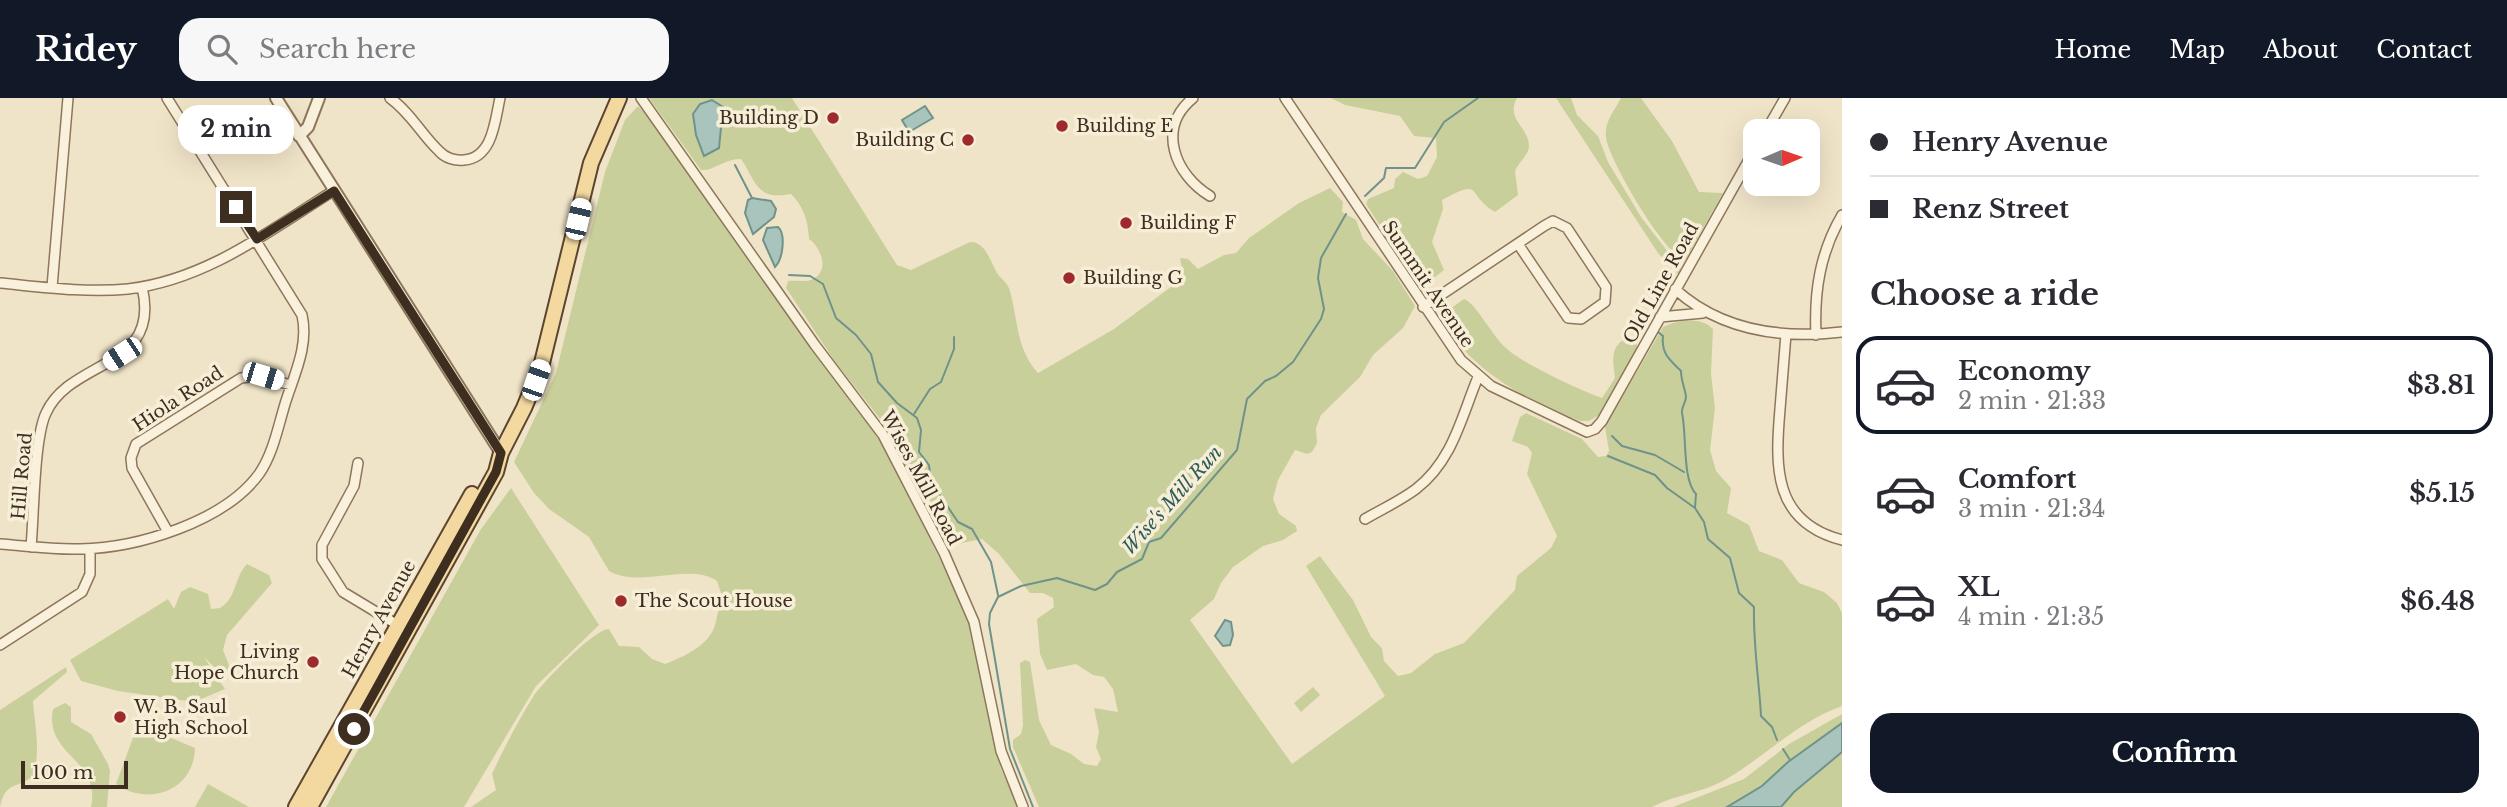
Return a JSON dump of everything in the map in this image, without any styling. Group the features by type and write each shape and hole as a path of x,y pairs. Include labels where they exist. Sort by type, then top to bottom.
{"main road":[{"name":"Henry Avenue","path":"310,807 488,467 501,453 541,367 591,163 619,98"},
{"name":"Henry Avenue","path":"296,807 403,628"}],"street":[{"path":"52,287 68,98"},
{"path":"0,544 90,548 131,542 169,532 224,505 256,478 269,455 304,338 302,315 167,98"},
{"path":"276,98 501,453"},
{"path":"299,136 308,127 319,98"},
{"path":"390,98 415,120 439,152 456,160 471,159 485,149 499,98"},
{"name":"Wises Mill Road","path":"641,98 815,345 883,435 948,561 974,622 1001,751 1023,807"},
{"path":"1193,98 1176,118 1172,144 1177,162 1189,180 1210,196"},
{"name":"Summit Avenue","path":"1285,98 1451,348 1478,377 1573,427 1593,430"},
{"path":"1773,119 1785,98"},
{"name":"Old Line Road","path":"1593,430 1602,421 1743,170"},
{"path":"0,283 107,290 142,287 198,271 257,239 334,191"},
{"path":"1816,335 1815,297 1820,269 1842,215"},
{"path":"1423,307 1550,222 1561,222 1606,288 1607,299 1581,319 1568,318 1518,244"},
{"name":"Hill Road","path":"32,547 44,416 60,394 133,344 145,317 142,287"},
{"path":"1675,289 1705,313 1748,328 1786,334 1842,332"},
{"path":"1660,317 1705,313"},
{"path":"1786,334 1776,453 1779,479 1791,505 1805,522 1842,540"},
{"name":"Hiola Road","path":"169,532 132,468 131,453 136,444 241,377 257,376 291,385"},
{"path":"1365,519 1411,492 1438,468 1450,448 1478,377"},
{"path":"358,463 354,486 324,540 322,559 331,577 344,592 403,628"},
{"path":"0,645 82,592 90,574 90,548"}],"green space":[{"path":"649,98 792,98 897,265 911,270 970,242 984,249 1009,288 1025,354 1038,373 1114,329 1179,281 1183,274 1180,258 1188,259 1198,269 1224,255 1236,253 1249,238 1299,203 1330,188 1343,202 1342,212 1356,220 1363,239 1393,271 1415,306 1403,328 1373,355 1360,377 1321,415 1316,428 1317,443 1312,452 1307,454 1295,450 1278,480 1273,499 1279,514 1296,526 1297,531 1283,540 1263,546 1233,567 1221,583 1214,599 1190,620 1292,764 1385,696 1306,566 1320,556 1353,600 1371,637 1382,648 1384,661 1398,676 1411,673 1435,654 1464,643 1515,590 1517,576 1551,548 1557,536 1527,474 1532,453 1528,447 1512,441 1520,417 1526,413 1582,439 1598,457 1606,456 1609,451 1605,427 1663,327 1689,320 1702,322 1713,329 1711,374 1715,408 1710,450 1716,471 1731,488 1727,513 1749,525 1759,551 1782,560 1799,583 1824,592 1837,603 1842,613 1842,706 1810,721 1723,781 1652,807 1039,807 1013,747 1013,740 1021,734 1023,725 1020,663 1025,660 1030,662 1039,720 1051,745 1071,754 1084,764 1097,766 1101,759 1096,747 1099,732 1094,708 1118,712 1113,689 1104,677 1093,675 1076,664 1047,670 1040,654 1037,619 1054,607 1053,598 1043,593 1030,593 999,554 982,539 952,545 917,492 885,425 836,363 786,288 788,281 811,280 821,271 822,266 820,253 809,239 808,226 799,204 791,194 763,192 741,159 701,170","holes":["723,107 720,145 696,135 693,114"]},
{"path":"1331,98 1517,98 1514,112 1529,146 1515,171 1518,195 1495,212 1470,189 1442,200 1443,209 1432,242 1444,270 1425,285 1419,286 1366,204 1368,199 1394,188 1395,179 1403,172 1418,179 1427,176 1437,157 1436,138 1414,136 1400,116 1345,105"},
{"path":"1556,98 1571,98 1577,115 1598,136 1608,162 1641,217 1681,269 1678,274 1658,253"},
{"path":"1621,98 1641,98 1672,141 1699,192 1723,193 1685,260 1676,255 1652,225 1609,149 1607,127"},
{"path":"638,106 650,119 817,356 859,407 895,467 970,621 1001,769 1018,807 471,807 496,790 492,774 533,697 557,669 592,638 609,629 619,646 639,647 652,659 665,664 686,655 706,641 724,602 717,581 705,576 679,574 636,577 609,571 589,537 549,509 534,493 514,462 556,373 605,172 625,120"},
{"path":"1464,299 1474,307 1501,343 1514,354 1552,376 1602,398 1615,378 1615,349 1628,337 1636,339 1637,348 1599,415 1589,421 1580,421 1520,393 1481,366 1465,351 1440,316"},
{"path":"511,488 599,625 536,686 464,807 326,807 481,529"},
{"path":"247,564 269,575 272,583 227,635 223,650 231,670 220,673 204,657 225,689 194,702 118,691 81,681 70,660 168,599 174,609 181,592 190,587 208,594 211,609 220,608 230,599"},
{"path":"66,667 67,672 33,701 37,748 33,776 9,789 2,798 0,807 0,710"},
{"path":"1313,687 1320,695 1301,712 1294,703"},
{"path":"65,703 71,707 71,722 91,734 108,764 110,771 107,807 91,807 92,791 88,778 64,748 52,725 53,709"},
{"path":"1842,714 1842,723 1788,762 1762,786 1727,807 1673,807 1744,779 1789,744"},
{"path":"138,724 195,748 193,763 187,775 167,791 142,794 116,784"},
{"path":"1842,752 1842,807 1781,807 1794,792"},
{"path":"208,784 249,807 195,807"}],"water":[{"path":"712,100 723,107 719,148 704,156 696,135 693,114 700,104"},
{"path":"925,106 933,118 909,132 902,120"},
{"path":"752,198 771,201 776,209 774,217 753,234 745,213 748,200"},
{"path":"778,227 782,235 782,247 775,267 763,240 767,228"},
{"path":"1225,620 1231,622 1233,635 1230,645 1223,646 1215,636"},
{"path":"1842,723 1842,752 1794,792 1781,807 1727,807 1762,786 1788,762"}],"waterway":[{"name":"Wise's Mill Run","path":"1365,196 1384,178 1386,168 1415,168 1444,122 1478,98"},
{"path":"735,165 752,198"},
{"name":"Wise's Mill Run","path":"1033,807 1010,749 989,624 990,613 998,597 1021,586 1057,578 1095,590 1107,584 1117,572 1142,559 1149,542 1161,538 1237,450 1247,399 1265,381 1293,362 1321,319 1324,309 1318,278 1321,258 1346,214"},
{"path":"789,275 810,276 823,284 836,318 856,335 871,354 878,382 897,403 917,418 921,430 919,452 929,465 931,482 958,522 972,529 991,562 998,595"},
{"path":"1658,332 1663,336 1663,348 1667,356 1681,371 1686,397 1682,411 1687,468 1696,494 1695,508 1704,522 1708,539 1730,558 1739,593 1754,607 1761,716 1772,727 1777,740"},
{"path":"914,414 930,389 941,382 954,349 954,337"},
{"path":"1612,436 1622,446 1655,455 1684,472"},
{"path":"1608,456 1655,475 1667,488 1695,508"},
{"path":"1783,749 1790,760"}],"place":[{"name":"Building D","path":"833,118"},
{"name":"Building E","path":"1062,126"},
{"name":"Building C","path":"968,140"},
{"name":"Building F","path":"1126,223"},
{"name":"Building G","path":"1069,278"},
{"name":"The Scout House","path":"621,601"},
{"name":"Living Hope Church","path":"313,662"},
{"name":"W. B. Saul High School","path":"120,717"}],"route":[{"path":"236,207 257,239 334,191 501,453 496,472 354,729"}]}
